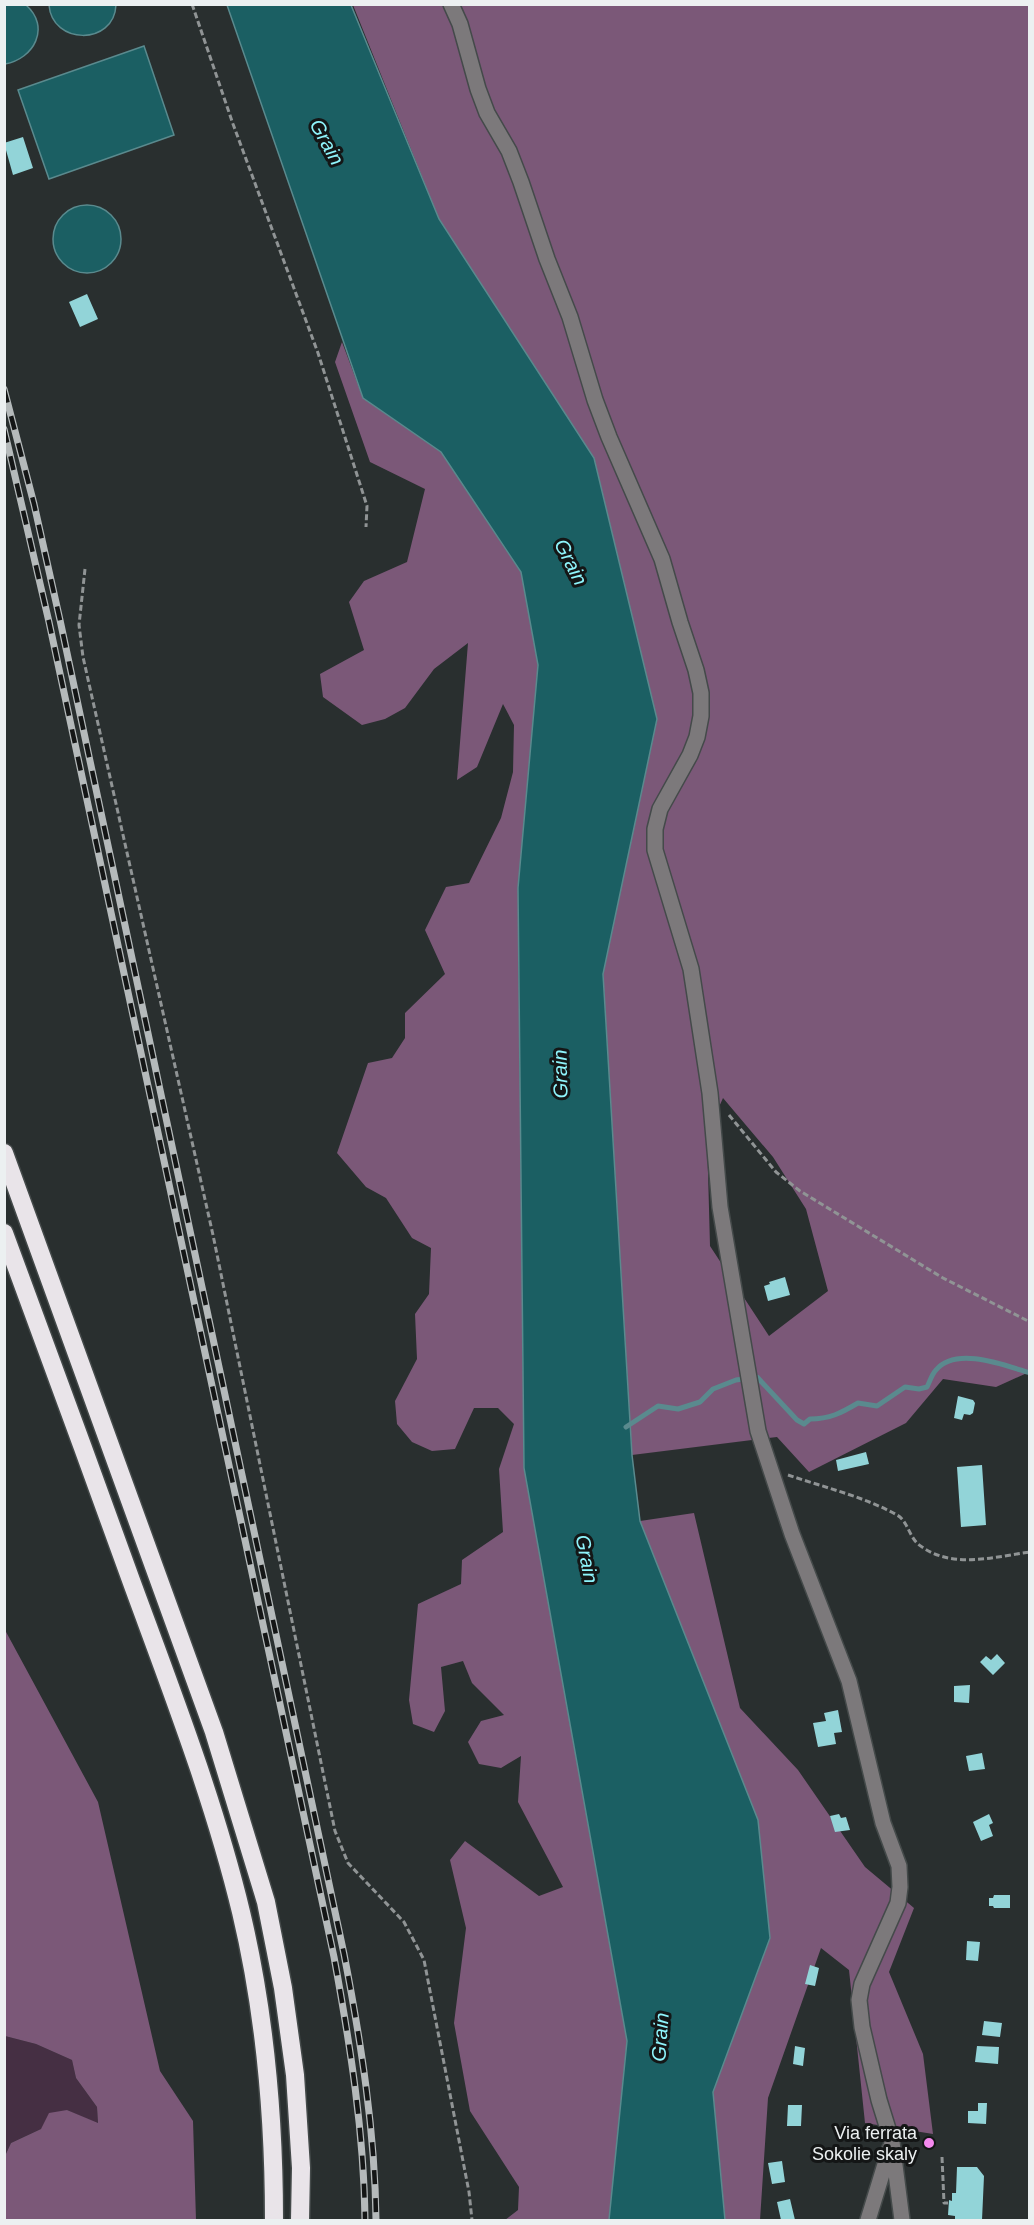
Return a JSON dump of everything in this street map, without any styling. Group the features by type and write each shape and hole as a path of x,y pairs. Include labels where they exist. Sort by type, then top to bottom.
{"highway":[{"path":"4,1153 214,1732 266,1902 283,1988 295,2075 301,2168 300,2220"},
{"path":"4,1233 191,1744 241,1912 257,1992 268,2082 274,2168 274,2220"}],"street":[{"path":"451,4 460,24 478,89 521,182 547,259 570,316 595,400 609,437 662,559 701,693 701,716 697,737 690,755 669,789 660,809 655,829 655,850 691,969 710,1093 720,1207 758,1431 792,1534 849,1681 884,1822 899,1866 898,1903 862,1984 860,2000 862,2027 879,2100 892,2142 902,2220"},
{"path":"868,2220 892,2142"}],"path":[{"path":"192,4 233,124 318,353 367,506 366,527"},
{"path":"84,569 79,625 83,657 213,1235 335,1831 348,1863 404,1922 424,1960 465,2169 472,2220"},
{"path":"710,1093 776,1172 800,1191 943,1278 1029,1322"},
{"path":"770,1469 900,1516 914,1540 928,1552 963,1561 1029,1552"},
{"path":"942,2157 944,2203 948,2203"}],"shaded area":[{"path":"353,5 1029,5 1029,1375 1027,1373 996,1387 943,1379 906,1423 809,1472 777,1437 632,1455 603,974 657,719 594,458 439,219","holes":["723,1098 773,1157 806,1209 828,1291 769,1336 710,1246 707,1134"]},
{"path":"342,342 363,398 441,452 521,572 538,665 518,888 524,1468 627,2041 609,2220 505,2220 518,2210 519,2187 470,2111 454,2023 466,1928 450,1860 465,1841 539,1896 563,1887 518,1802 521,1756 501,1768 479,1764 468,1742 481,1721 504,1715 472,1683 463,1661 441,1667 445,1711 434,1732 413,1724 409,1700 418,1604 461,1584 462,1560 503,1532 499,1469 514,1424 498,1408 474,1408 455,1449 432,1451 412,1442 397,1424 395,1401 417,1359 415,1314 429,1294 431,1248 412,1238 386,1198 366,1187 337,1153 368,1063 392,1058 405,1038 405,1013 445,974 425,930 446,887 469,883 501,818 513,772 514,725 503,704 477,767 457,780 468,643 434,669 405,708 385,719 362,725 323,697 320,674 364,650 349,602 364,581 407,562 425,489 370,462 335,362"},
{"path":"694,1513 740,1708 798,1770 865,1867 914,1908 889,1972 923,2054 933,2134 865,2123 849,1970 821,1948 768,2098 760,2220 725,2220 713,2092 770,1938 640,1521"},
{"path":"5,1630 98,1802 160,2071 193,2121 196,2220 5,2220 5,2156 11,2143 41,2129 49,2113 67,2110 98,2123 97,2107 76,2078 72,2060 36,2044 5,2036"},
{"path":"5,2036 36,2044 72,2060 76,2078 97,2107 98,2124 67,2110 41,2129 11,2143 5,2156"}],"water":[{"path":"5,4 26,5 37,23 38,32 36,41 24,56 5,64"},
{"path":"49,4 116,5 113,18 105,28 95,34 83,35 60,28 53,18"},
{"name":"Grain","path":"227,5 351,5 439,219 594,458 657,719 603,974 632,1455 640,1521 758,1820 770,1938 713,2092 725,2220 609,2220 627,2041 524,1468 518,888 538,665 521,572 441,452 363,398"},
{"path":"144,46 174,135 49,179 18,90"},
{"path":"87,205 100,208 111,215 118,226 121,239 118,252 111,263 100,270 87,273 74,270 63,263 56,252 53,239 56,226 63,215 74,208"}],"building":[{"path":"23,137 33,168 13,175 4,143"},
{"path":"87,294 98,319 80,327 69,302"},
{"path":"785,1277 790,1295 768,1301 764,1286"},
{"path":"958,1396 973,1400 975,1403 973,1413 964,1414 962,1420 954,1418"},
{"path":"866,1452 869,1464 838,1471 836,1460"},
{"path":"982,1465 986,1525 961,1527 957,1467"},
{"path":"997,1654 1005,1663 993,1675 980,1662 986,1656 991,1660"},
{"path":"970,1685 969,1703 954,1702 954,1686"},
{"path":"838,1710 842,1732 834,1733 836,1744 818,1747 813,1723 826,1721 824,1713"},
{"path":"982,1753 985,1769 969,1771 966,1756"},
{"path":"839,1814 841,1818 846,1817 850,1830 835,1832 830,1816"},
{"path":"989,1814 993,1823 989,1825 993,1836 981,1841 973,1822"},
{"path":"994,1895 1010,1895 1010,1908 989,1906 989,1898 993,1898"},
{"path":"967,1941 980,1942 978,1961 966,1960"},
{"path":"810,1965 819,1968 815,1986 805,1984"},
{"path":"984,2021 1002,2023 1000,2037 982,2035"},
{"path":"795,2046 805,2048 803,2066 793,2064"},
{"path":"977,2046 999,2047 998,2064 975,2062"},
{"path":"978,2103 987,2103 986,2124 968,2123 968,2111 978,2111"},
{"path":"788,2105 802,2105 801,2126 787,2126"},
{"path":"782,2161 785,2182 772,2184 768,2163"},
{"path":"957,2167 977,2167 984,2176 982,2220 955,2220 955,2216 948,2215 949,2200 952,2201 952,2193 956,2193"},
{"path":"790,2199 795,2220 781,2220 777,2202"}],"waterway":[{"path":"626,1427 658,1406 678,1409 700,1402 713,1389 736,1380 757,1377 797,1420 804,1424 810,1419 835,1415 858,1403 877,1406 905,1387 919,1389 927,1387 936,1370 955,1359 968,1358 994,1362 1030,1373"}],"railway":[{"path":"4,389 34,504 60,620 344,1954 366,2087 373,2153 376,2220"},
{"path":"4,429 49,622 334,1957 355,2088 362,2154 365,2220"}],"place":[{"name":"Via ferrata Sokolie skaly","path":"929,2143"}]}
